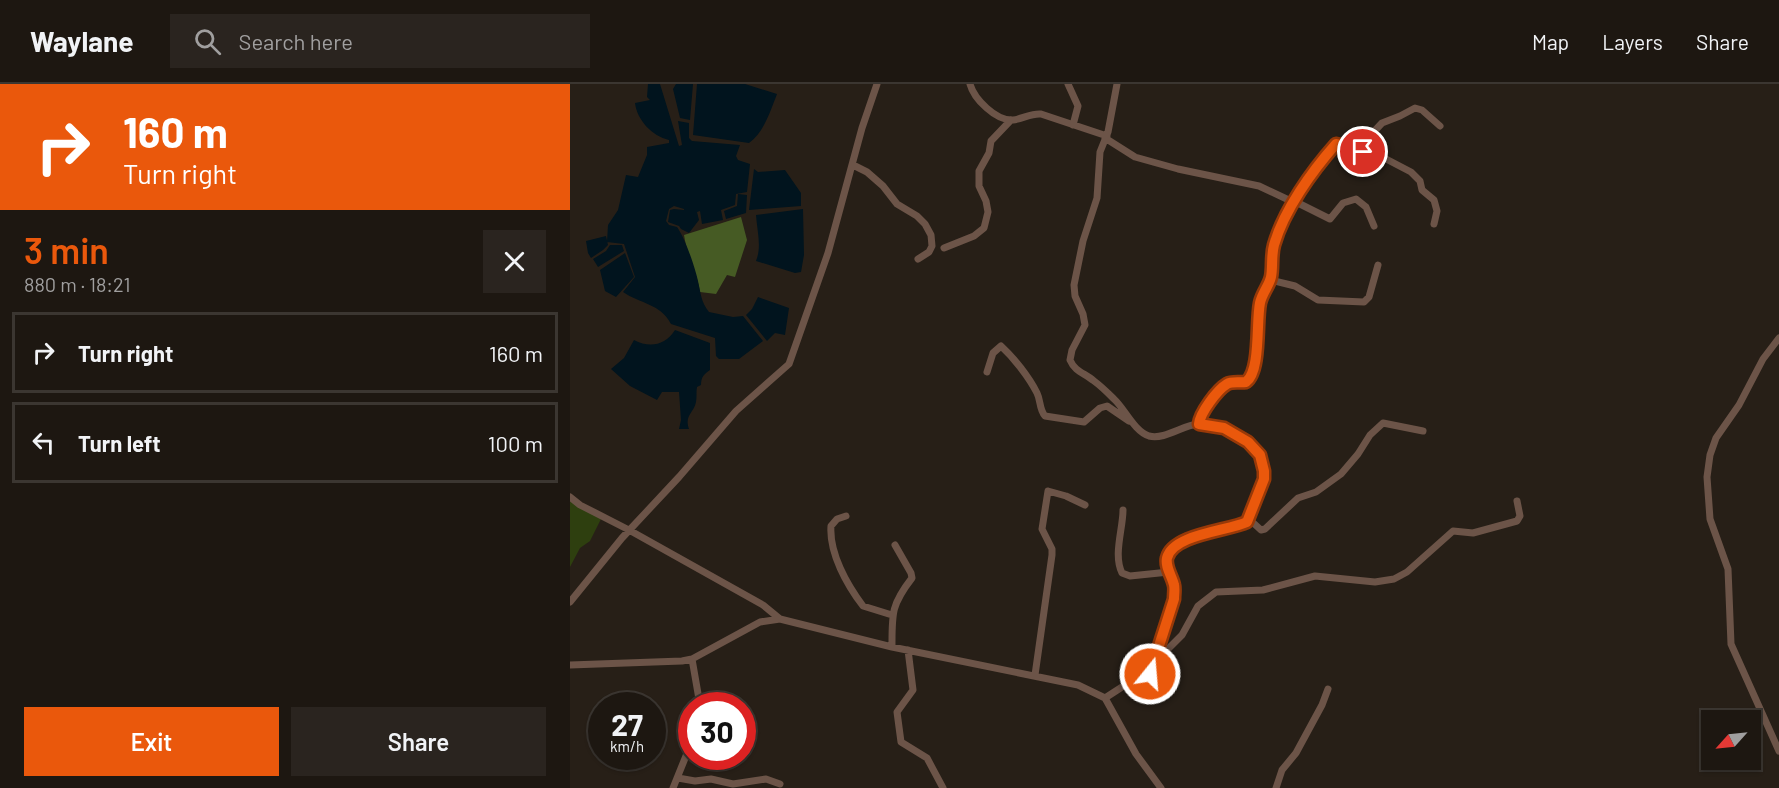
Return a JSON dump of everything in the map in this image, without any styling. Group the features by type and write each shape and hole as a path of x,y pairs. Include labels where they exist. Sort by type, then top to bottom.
{"street":[{"path":"570,602 629,530 736,411 789,364 828,253 862,128 877,84"},
{"path":"970,84 974,94 984,106 1011,120"},
{"path":"1068,84 1078,106 1073,125"},
{"path":"1117,84 1106,137 1100,152 1097,198 1083,241 1074,285 1074,294 1085,325 1072,350 1070,360 1077,371 1093,380 1114,399 1138,428"},
{"path":"1199,424 1201,414 1225,386 1232,382 1246,382 1251,378 1256,360 1260,304 1270,280 1274,244 1294,201 1336,144 1341,144 1351,154 1360,155 1369,137 1382,123 1415,108 1422,110 1440,126"},
{"path":"944,248 974,236 984,228 988,212 979,186 979,171 989,153 989,145 993,136 1011,120 1037,114 1106,137 1135,157 1178,170 1259,186 1330,219 1343,203 1356,199 1366,207 1374,226"},
{"path":"1365,148 1411,171 1420,181 1422,190 1434,200 1437,211 1434,224"},
{"path":"853,165 867,171 897,204 917,216 925,224 931,235 932,246 929,252 918,260"},
{"path":"1270,280 1290,284 1318,300 1365,302 1369,297 1378,265"},
{"path":"1779,338 1767,353 1739,405 1716,438 1710,455 1707,477 1710,519 1728,569 1731,644 1779,751"},
{"path":"987,372 993,353 1001,346 1011,356 1036,392 1040,409 1045,416 1075,423 1083,422 1100,408 1107,406 1148,436 1154,437 1199,424 1224,428 1248,442 1260,455 1264,479 1250,519 1243,524 1193,537 1176,546 1167,557 1169,572 1175,588 1174,599 1148,677 1122,687 1105,698"},
{"path":"1250,519 1261,530 1265,529 1298,498 1316,492 1344,471 1367,437 1380,425 1386,423 1423,431"},
{"path":"1035,675 1052,555 1052,549 1042,529 1048,491 1085,505"},
{"path":"570,497 580,505 763,605 780,618 892,647 1078,685 1105,698 1136,754 1161,788"},
{"path":"1153,664 1182,635 1198,606 1216,592 1269,589 1315,576 1375,582 1394,579 1407,572 1453,531 1473,533 1517,521 1520,516 1517,501"},
{"path":"1123,510 1119,550 1122,573 1130,576 1169,572"},
{"path":"846,516 837,519 831,526 830,534 838,562 863,606 892,615"},
{"path":"892,647 892,615 899,595 912,578 895,545"},
{"path":"760,622 763,605"},
{"path":"570,665 671,663 692,659 760,622 780,618"},
{"path":"908,650 913,685 910,694 897,712 901,742 927,758 942,788"},
{"path":"692,659 697,692"},
{"path":"1276,788 1282,770 1296,753 1328,689"},
{"path":"673,788 681,770"},
{"path":"678,777 695,782 711,779 733,784 766,779 780,784"}],"green space":[{"path":"741,217 747,240 735,277 727,275 716,294 700,292 684,235"},
{"path":"570,502 601,519 590,541 580,548 570,567"}],"water":[{"path":"648,84 660,84 679,146 682,145 678,121 689,123 689,138 692,141 740,145 736,156 738,160 750,164 747,192 736,194 735,205 721,210 723,220 702,224 700,211 697,212 699,220 689,233 668,222 670,210 684,210 674,206 669,209 666,221 669,225 677,227 683,238 695,268 703,301 709,312 733,317 743,316 763,341 739,359 719,359 716,356 715,338 671,324 655,308 623,292 635,277 624,244 607,242 608,225 618,210 626,175 638,177 647,155 647,147 669,143 669,140 657,135 646,126 636,109 635,103 650,100 647,97"},
{"path":"676,84 693,84 690,120 680,118 673,89"},
{"path":"697,84 745,84 777,94 763,127 749,143 693,135"},
{"path":"754,169 758,172 785,170 801,193 801,206 749,210"},
{"path":"738,194 747,195 746,213 726,219 724,211 737,206"},
{"path":"803,209 804,255 801,272 795,273 756,261 759,244 756,215"},
{"path":"606,236 608,245 591,258 586,241"},
{"path":"610,245 622,245 624,251 598,267 593,259 606,251"},
{"path":"625,253 634,277 616,297 605,291 600,270"},
{"path":"758,297 789,308 785,335 775,333 767,341 746,315"},
{"path":"675,330 710,343 710,370 703,376 701,385 697,387 695,406 688,417 689,429 679,429 681,420 679,392 662,392 657,400 630,386 611,369 624,358 634,340 645,344 656,344 662,342"}],"route":[{"path":"1150,674 1174,599 1175,588 1169,572 1167,557 1176,546 1188,539 1247,522 1264,479 1260,455 1248,442 1219,426 1199,424 1199,417 1225,386 1232,382 1244,383 1251,378 1256,360 1261,299 1270,280 1274,244 1293,202 1336,144 1341,144 1351,154 1360,155 1363,152"}]}
